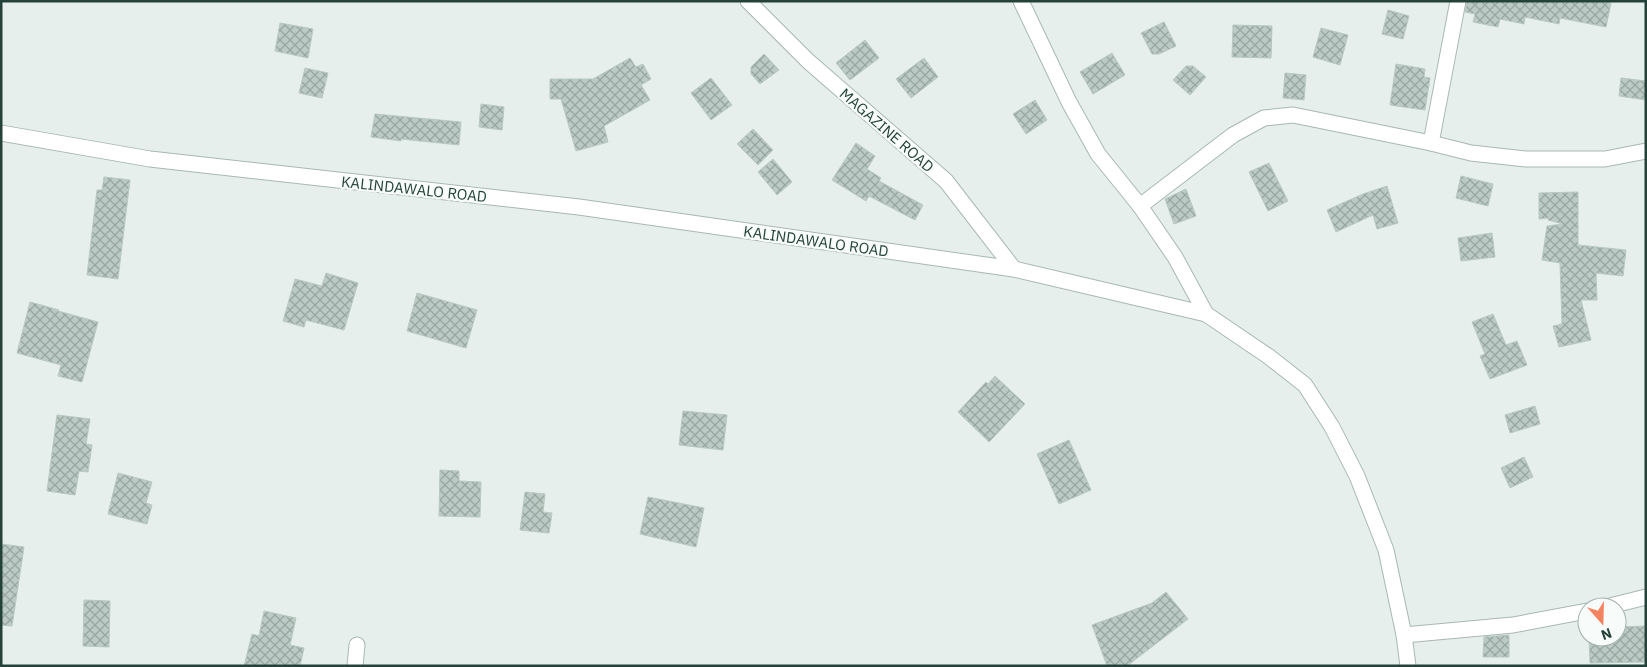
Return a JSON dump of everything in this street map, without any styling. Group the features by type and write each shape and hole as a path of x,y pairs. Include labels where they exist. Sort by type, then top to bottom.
{"street":[{"name":"MAGAZINE ROAD","path":"748,1 808,61 946,181 1014,269"},
{"path":"1021,1 1069,102 1098,154 1140,206 1175,257 1206,314"},
{"path":"1431,143 1458,1"},
{"path":"1140,206 1232,135 1264,118 1293,115 1471,153 1526,159 1605,159 1646,152"},
{"name":"KALINDAWALO ROAD","path":"1,133 150,159 579,207 1014,269 1206,314 1268,356 1305,385 1332,427 1358,476 1386,550 1404,635 1408,666"},
{"path":"1627,602 1646,597"},
{"path":"1404,635 1513,625 1577,613"},
{"path":"355,666 357,645"}],"building":[{"path":"1467,1 1600,1 1611,3 1606,27 1560,18 1559,24 1525,17 1524,24 1500,19 1498,27 1473,22 1475,14 1465,12"},
{"path":"1388,10 1409,16 1403,39 1382,34"},
{"path":"1164,22 1176,46 1159,54 1152,54 1141,33"},
{"path":"280,23 313,29 308,58 275,51"},
{"path":"1233,25 1272,26 1271,58 1232,57"},
{"path":"1321,28 1348,35 1340,65 1313,57"},
{"path":"865,40 879,58 850,80 836,63"},
{"path":"1112,53 1125,75 1093,94 1080,72"},
{"path":"764,54 779,70 760,84 751,74 751,67"},
{"path":"630,58 636,67 643,64 651,79 641,85 650,100 604,126 608,142 576,151 561,99 550,99 550,79 593,79"},
{"path":"924,58 938,77 911,98 896,79"},
{"path":"1396,64 1425,69 1424,77 1430,78 1425,110 1390,105"},
{"path":"1186,66 1193,66 1206,77 1190,95 1173,80"},
{"path":"305,68 328,73 322,98 299,93"},
{"path":"1285,73 1306,75 1304,100 1283,98"},
{"path":"711,78 732,105 711,120 691,93"},
{"path":"1621,78 1646,81 1646,100 1619,96"},
{"path":"1035,100 1047,120 1026,134 1013,114"},
{"path":"481,104 504,107 502,130 479,127"},
{"path":"375,114 461,122 459,145 371,137"},
{"path":"753,129 773,150 758,165 737,144"},
{"path":"856,143 875,156 867,169 881,178 879,181 923,205 915,220 869,196 866,201 832,180"},
{"path":"773,159 792,182 777,195 758,172"},
{"path":"1269,163 1288,201 1268,211 1249,172"},
{"path":"1461,176 1493,184 1488,206 1456,198"},
{"path":"104,177 130,180 118,279 87,275 97,190 102,190"},
{"path":"1387,186 1398,223 1377,229 1373,215 1336,232 1327,210"},
{"path":"1186,189 1196,216 1174,224 1165,199"},
{"path":"1578,192 1578,245 1626,250 1623,276 1596,273 1597,300 1581,300 1591,340 1559,347 1553,326 1562,324 1560,263 1542,260 1547,226 1563,224 1548,220 1549,218 1539,219 1539,193"},
{"path":"1492,233 1495,257 1461,261 1458,238"},
{"path":"326,273 358,283 344,330 306,320 304,327 283,321 295,279 322,286"},
{"path":"417,293 477,310 466,348 407,331"},
{"path":"30,302 98,322 82,382 58,376 61,365 17,353"},
{"path":"1493,314 1506,345 1517,341 1527,365 1490,379 1480,356 1485,354 1472,322"},
{"path":"995,376 1025,404 989,442 958,412 986,382 988,384"},
{"path":"1535,406 1540,424 1510,433 1505,415"},
{"path":"683,411 727,415 723,450 679,445"},
{"path":"57,415 90,419 86,444 92,445 88,472 79,471 75,495 47,491"},
{"path":"1069,440 1091,490 1059,504 1037,454"},
{"path":"1524,457 1533,477 1510,488 1501,468"},
{"path":"440,470 459,471 459,481 481,482 480,517 439,516"},
{"path":"118,473 152,482 146,503 152,505 147,524 108,514"},
{"path":"525,492 545,494 543,512 552,513 549,533 520,530"},
{"path":"648,497 704,508 696,547 640,534"},
{"path":"1,544 24,547 12,626 1,625"},
{"path":"1166,592 1188,619 1127,666 1107,666 1092,625 1152,603"},
{"path":"84,600 110,601 109,647 83,646"},
{"path":"264,611 296,618 290,645 304,648 300,666 244,666 252,634 259,636"},
{"path":"1646,626 1646,662 1590,663 1589,647 1627,647 1627,627"},
{"path":"1509,635 1509,657 1483,657 1484,637"}]}
